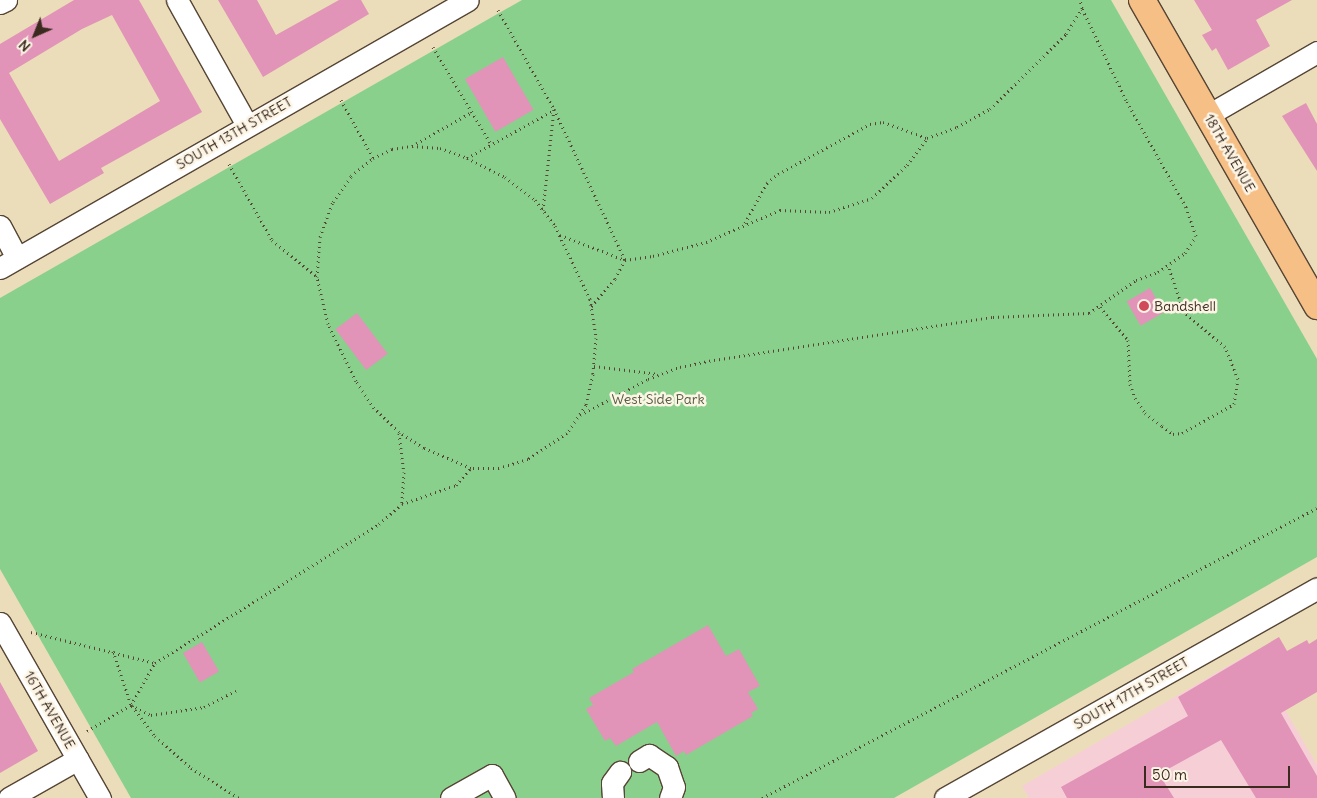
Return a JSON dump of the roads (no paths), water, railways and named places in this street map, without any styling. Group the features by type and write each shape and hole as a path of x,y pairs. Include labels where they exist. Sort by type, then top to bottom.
{"main road":[{"name":"18TH AVENUE","path":"1142,0 1317,306"}],"street":[{"path":"0,3 6,0"},
{"path":"177,0 247,125"},
{"name":"SOUTH 13TH STREET","path":"9,263 468,0"},
{"path":"1208,114 1317,52"},
{"path":"0,226 9,263"},
{"name":"SOUTH 17TH STREET","path":"945,798 1317,588"},
{"name":"16TH AVENUE","path":"0,623 100,798"},
{"path":"639,761 649,755 667,767 674,787 670,798"},
{"path":"9,798 78,759"},
{"path":"613,798 612,783 620,772"},
{"path":"451,798 492,775 505,798"}],"place":[{"name":"Bandshell","path":"1144,306"}],"park label":[{"name":"West Side Park","path":"658,399"}]}
